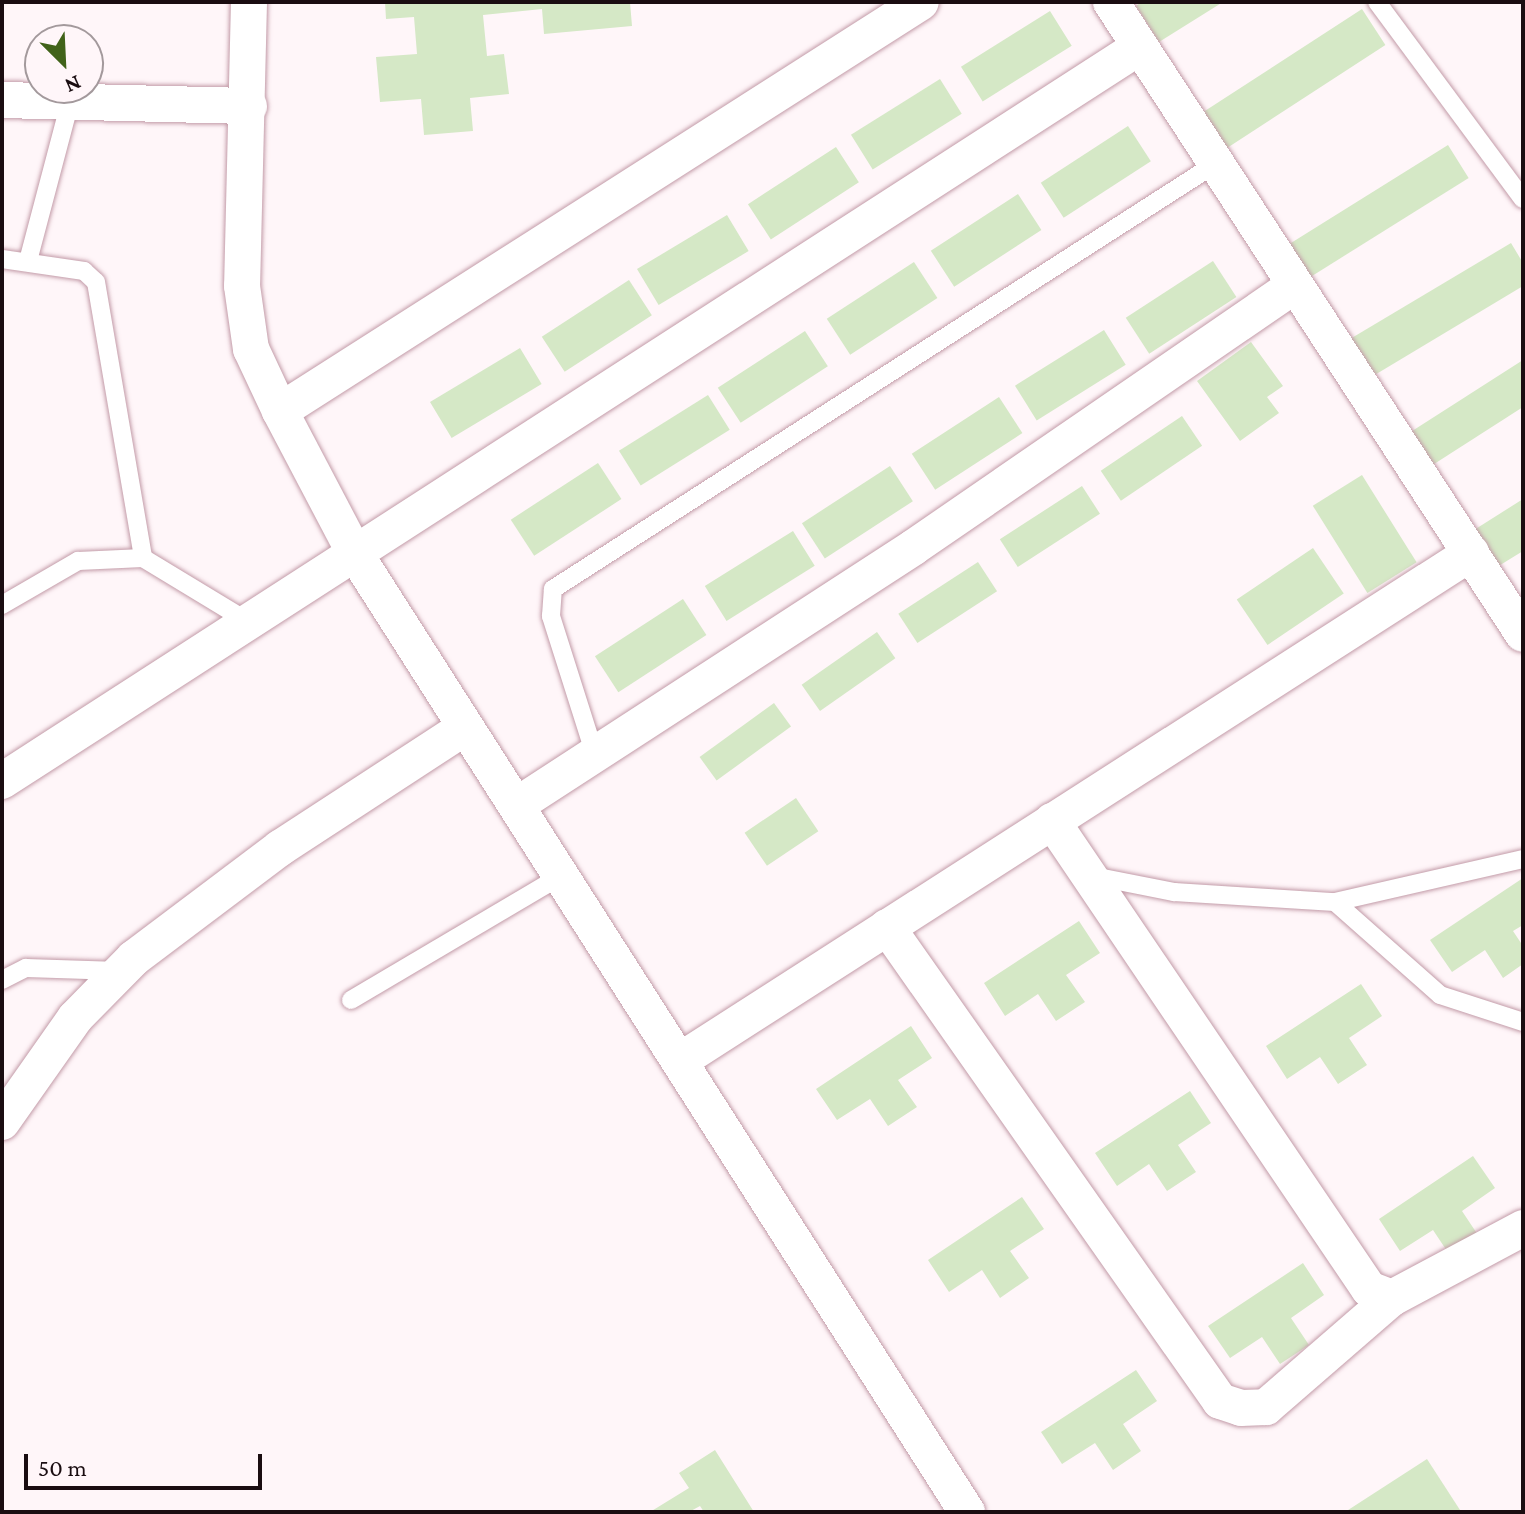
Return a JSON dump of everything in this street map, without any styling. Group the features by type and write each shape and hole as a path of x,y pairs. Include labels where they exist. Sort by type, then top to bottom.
{"street":[{"path":"249,2 249,106 242,286 251,349 280,411 354,552 967,1512"},
{"path":"280,411 921,2"},
{"path":"1111,2 1523,634"},
{"path":"2,781 1139,47"},
{"path":"2,100 24,101"},
{"path":"104,103 249,106"},
{"path":"517,805 914,547 1294,286"},
{"path":"681,1060 1471,553"},
{"path":"2,1122 75,1018 121,971 280,848 464,728"},
{"path":"1052,821 1369,1289 1392,1298"},
{"path":"887,927 1220,1401 1241,1408 1266,1407 1392,1298 1523,1228"}],"lane":[{"path":"1377,2 1523,199"},
{"path":"28,261 69,104"},
{"path":"595,755 551,616 553,589 1215,164"},
{"path":"2,259 84,271 96,282 143,558"},
{"path":"2,605 78,561 143,558 247,621"},
{"path":"1088,875 1174,892 1335,902 1523,859"},
{"path":"351,1000 562,875"},
{"path":"1335,902 1440,995 1523,1022"},
{"path":"2,980 26,968 121,971"}],"building":[{"path":"385,2 630,2 632,26 544,34 542,9 483,15 487,56 504,54 509,94 470,98 473,131 424,135 421,99 380,102 376,57 417,54 414,17 386,19"},
{"path":"1141,2 1223,2 1159,42 1136,6"},
{"path":"1362,9 1385,45 1224,150 1201,114"},
{"path":"1050,11 1072,46 983,101 961,67"},
{"path":"940,79 962,114 873,169 851,135"},
{"path":"1128,126 1151,161 1064,218 1041,183"},
{"path":"1448,145 1469,178 1309,278 1289,245"},
{"path":"836,147 859,182 771,239 748,204"},
{"path":"1018,194 1041,230 954,287 931,251"},
{"path":"727,215 749,251 659,305 637,269"},
{"path":"1511,243 1523,263 1523,286 1373,376 1350,339"},
{"path":"1213,261 1236,297 1149,354 1126,318"},
{"path":"914,262 937,298 850,355 827,319"},
{"path":"629,280 652,315 565,372 542,337"},
{"path":"1104,330 1126,365 1037,420 1015,386"},
{"path":"805,331 828,366 741,423 718,388"},
{"path":"1251,342 1283,386 1267,397 1279,413 1240,441 1197,381"},
{"path":"520,348 542,384 452,438 430,402"},
{"path":"1523,360 1523,407 1431,466 1409,433"},
{"path":"708,395 730,430 641,485 619,451"},
{"path":"999,397 1022,433 935,490 912,454"},
{"path":"1182,416 1202,446 1121,501 1101,471"},
{"path":"598,463 621,499 534,556 511,520"},
{"path":"890,466 913,501 825,558 802,523"},
{"path":"1362,475 1417,562 1367,593 1313,506"},
{"path":"1082,486 1100,514 1018,567 1000,539"},
{"path":"1523,499 1523,551 1497,567 1474,530"},
{"path":"793,531 815,566 727,621 705,586"},
{"path":"1313,548 1344,594 1267,645 1237,599"},
{"path":"978,562 997,591 917,643 898,614"},
{"path":"683,599 706,635 618,692 595,656"},
{"path":"877,632 895,658 820,711 802,685"},
{"path":"774,703 791,726 717,781 700,757"},
{"path":"796,798 818,831 767,866 745,833"},
{"path":"1523,878 1523,925 1513,931 1523,946 1523,964 1503,978 1485,950 1452,972 1430,940"},
{"path":"1079,921 1100,953 1066,975 1085,1002 1056,1021 1038,994 1005,1016 984,983"},
{"path":"1361,984 1382,1016 1349,1038 1367,1065 1338,1084 1320,1057 1287,1079 1266,1046"},
{"path":"911,1026 932,1058 898,1080 917,1107 888,1126 870,1099 837,1120 816,1089"},
{"path":"1190,1091 1211,1123 1178,1145 1196,1172 1167,1191 1149,1164 1117,1186 1095,1153"},
{"path":"1473,1156 1495,1188 1462,1211 1480,1238 1451,1257 1433,1230 1400,1251 1379,1219"},
{"path":"1022,1197 1044,1229 1010,1251 1029,1278 1000,1298 982,1270 949,1292 928,1260"},
{"path":"1303,1263 1324,1295 1291,1318 1309,1345 1280,1364 1262,1337 1230,1358 1208,1326"},
{"path":"1136,1370 1157,1401 1123,1424 1141,1451 1113,1470 1095,1443 1062,1464 1041,1432"},
{"path":"715,1450 754,1512 704,1512 700,1506 689,1512 650,1512 689,1488 679,1473"},
{"path":"1427,1459 1460,1510 1345,1512"}]}
